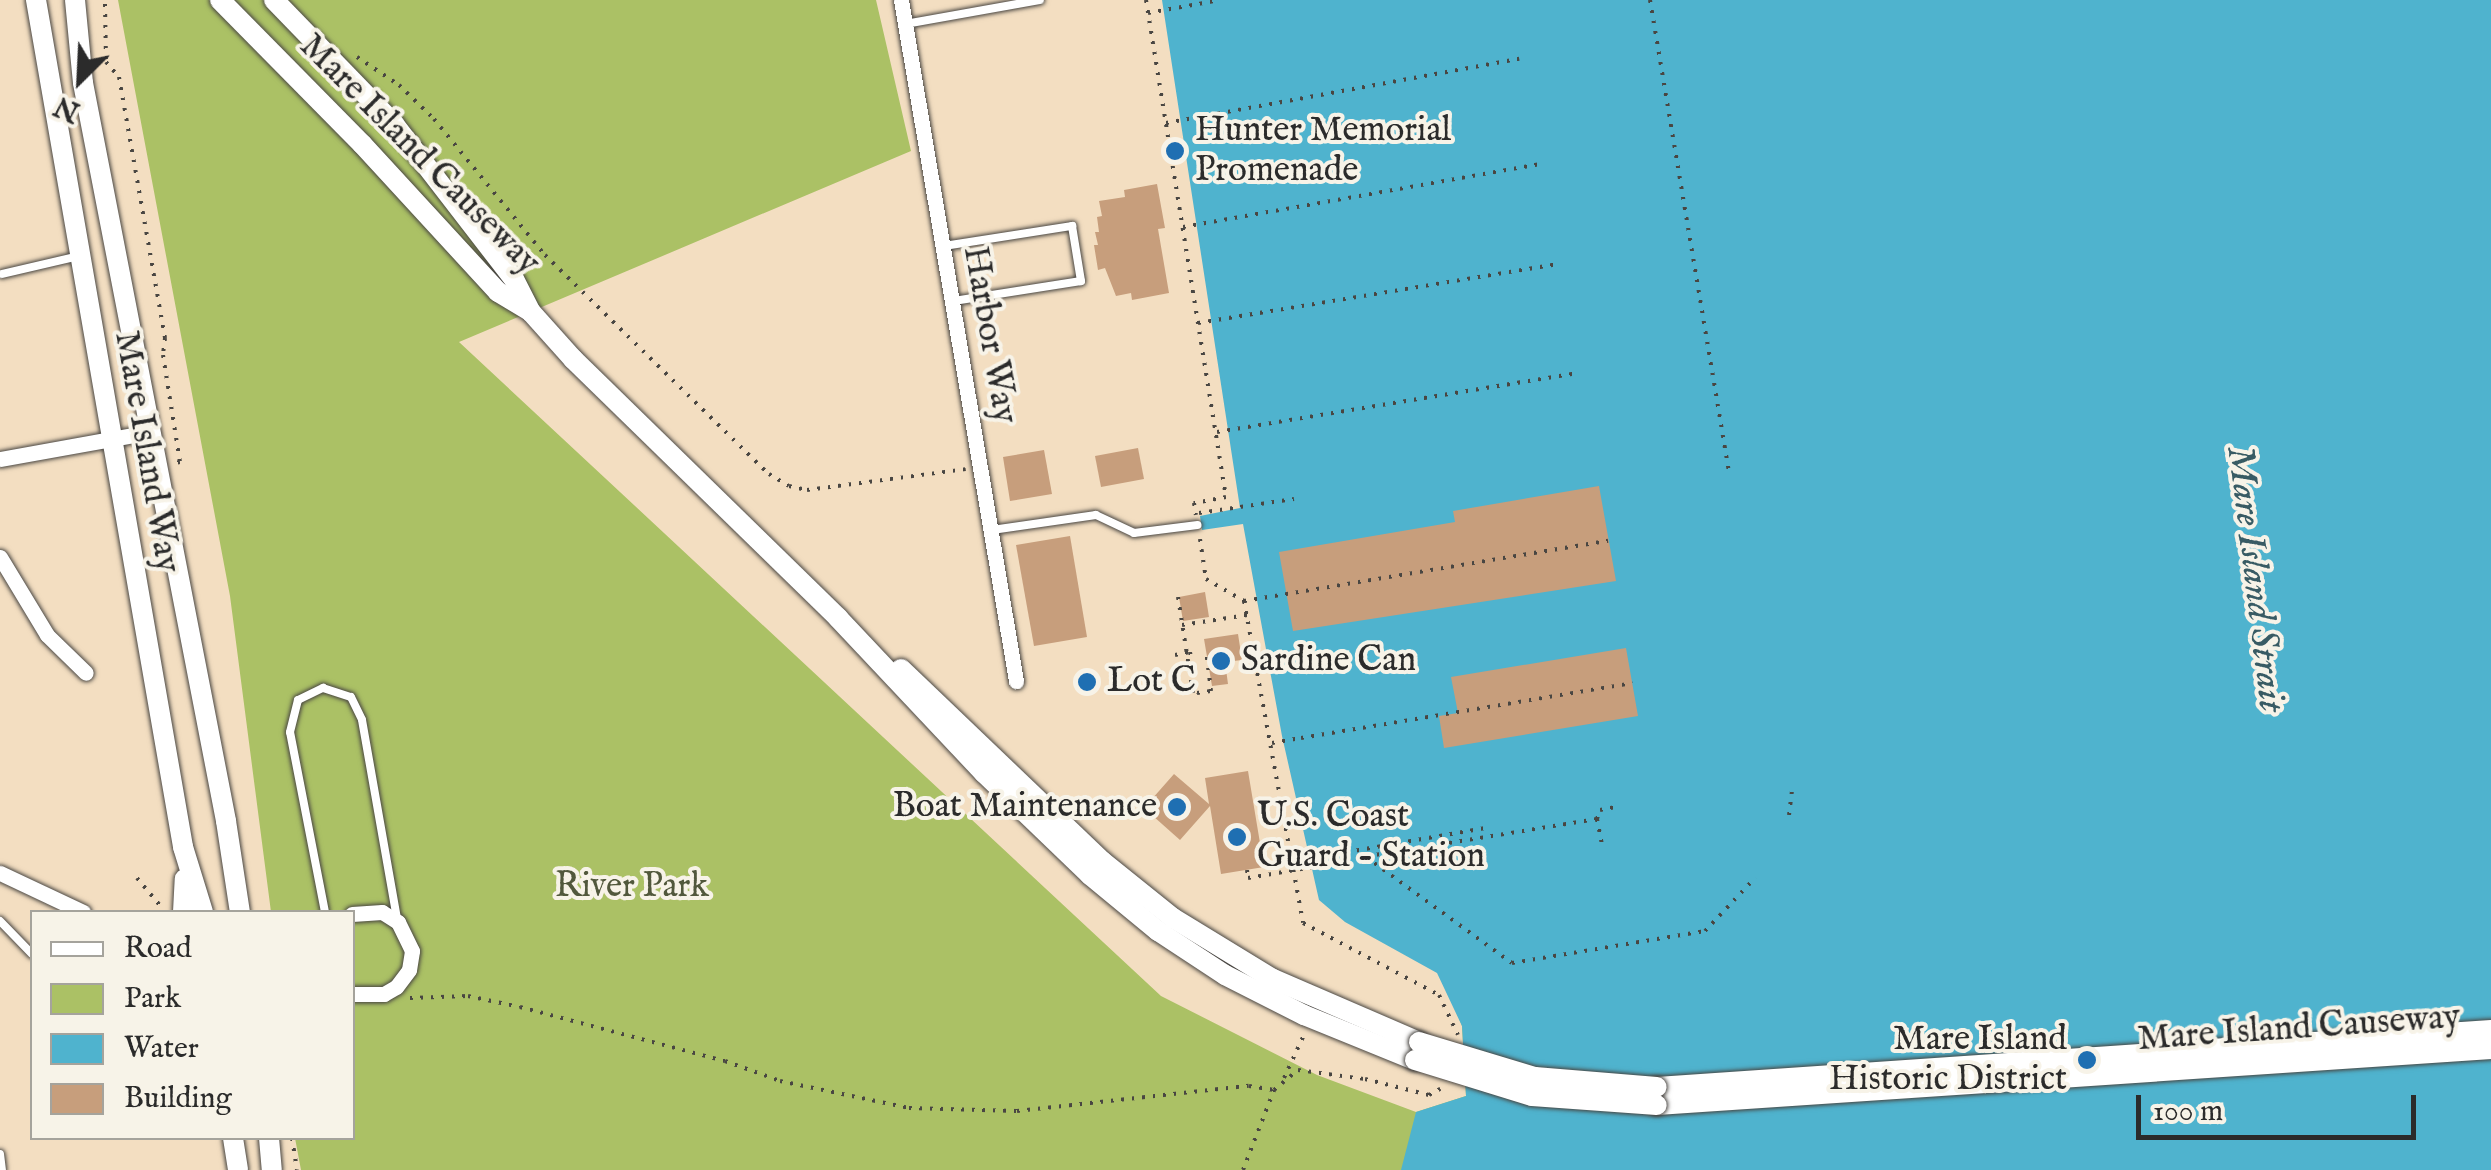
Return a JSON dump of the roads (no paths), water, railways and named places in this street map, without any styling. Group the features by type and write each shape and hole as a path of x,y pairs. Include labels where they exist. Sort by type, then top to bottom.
{"main road":[{"name":"Mare Island Way","path":"36,0 110,440 184,847 201,910"},
{"name":"Mare Island Way","path":"74,0 82,83 226,820 240,910"},
{"name":"Mare Island Causeway","path":"274,0 394,124 514,279 531,312 593,380 838,618 984,773 1124,906 1225,975 1312,1019 1417,1051 1532,1096 1657,1105 2491,1049"},
{"name":"Mare Island Causeway","path":"220,2 498,292 531,312"},
{"name":"Mare Island Causeway","path":"838,618 925,690 1102,861 1173,918 1273,980 1417,1051 1535,1076 1656,1087 2491,1030"},
{"path":"183,910 184,847"},
{"path":"233,1140 238,1170"},
{"path":"269,1140 272,1170"}],"street":[{"name":"Harbor Way","path":"900,0 1016,681"},
{"path":"0,459 150,432"},
{"path":"0,556 47,635 86,673"},
{"path":"0,873 79,910"},
{"path":"355,914 382,912 398,922 412,951 400,984 384,994 355,994"}],"lane":[{"path":"960,0 962,14"},
{"path":"905,24 1040,0"},
{"path":"944,246 1072,226 1081,281 954,301"},
{"path":"2,274 79,256"},
{"path":"992,530 1096,515 1134,534 1198,525"},
{"path":"325,910 290,732 298,700 323,688 351,697 362,720 398,922"},
{"path":"0,920 30,952"},
{"path":"0,1154 2,1170"}],"water":[{"name":"Mare Island Strait","path":"1162,0 2491,0 2491,1170 1401,1170 1416,1112 1466,1096 1462,1026 1437,973 1345,922 1319,900 1282,736 1243,524 1202,530 1200,516 1240,508"}],"place":[{"name":"Hunter Memorial Promenade","path":"1175,151"},
{"name":"Sardine Can","path":"1221,661"},
{"name":"Lot C","path":"1087,682"},
{"name":"Boat Maintenance","path":"1177,807"},
{"name":"U.S. Coast Guard - Station","path":"1237,837"},
{"name":"Mare Island Historic District","path":"2087,1060"}],"park label":[{"name":"River Park","path":"632,887"}]}
